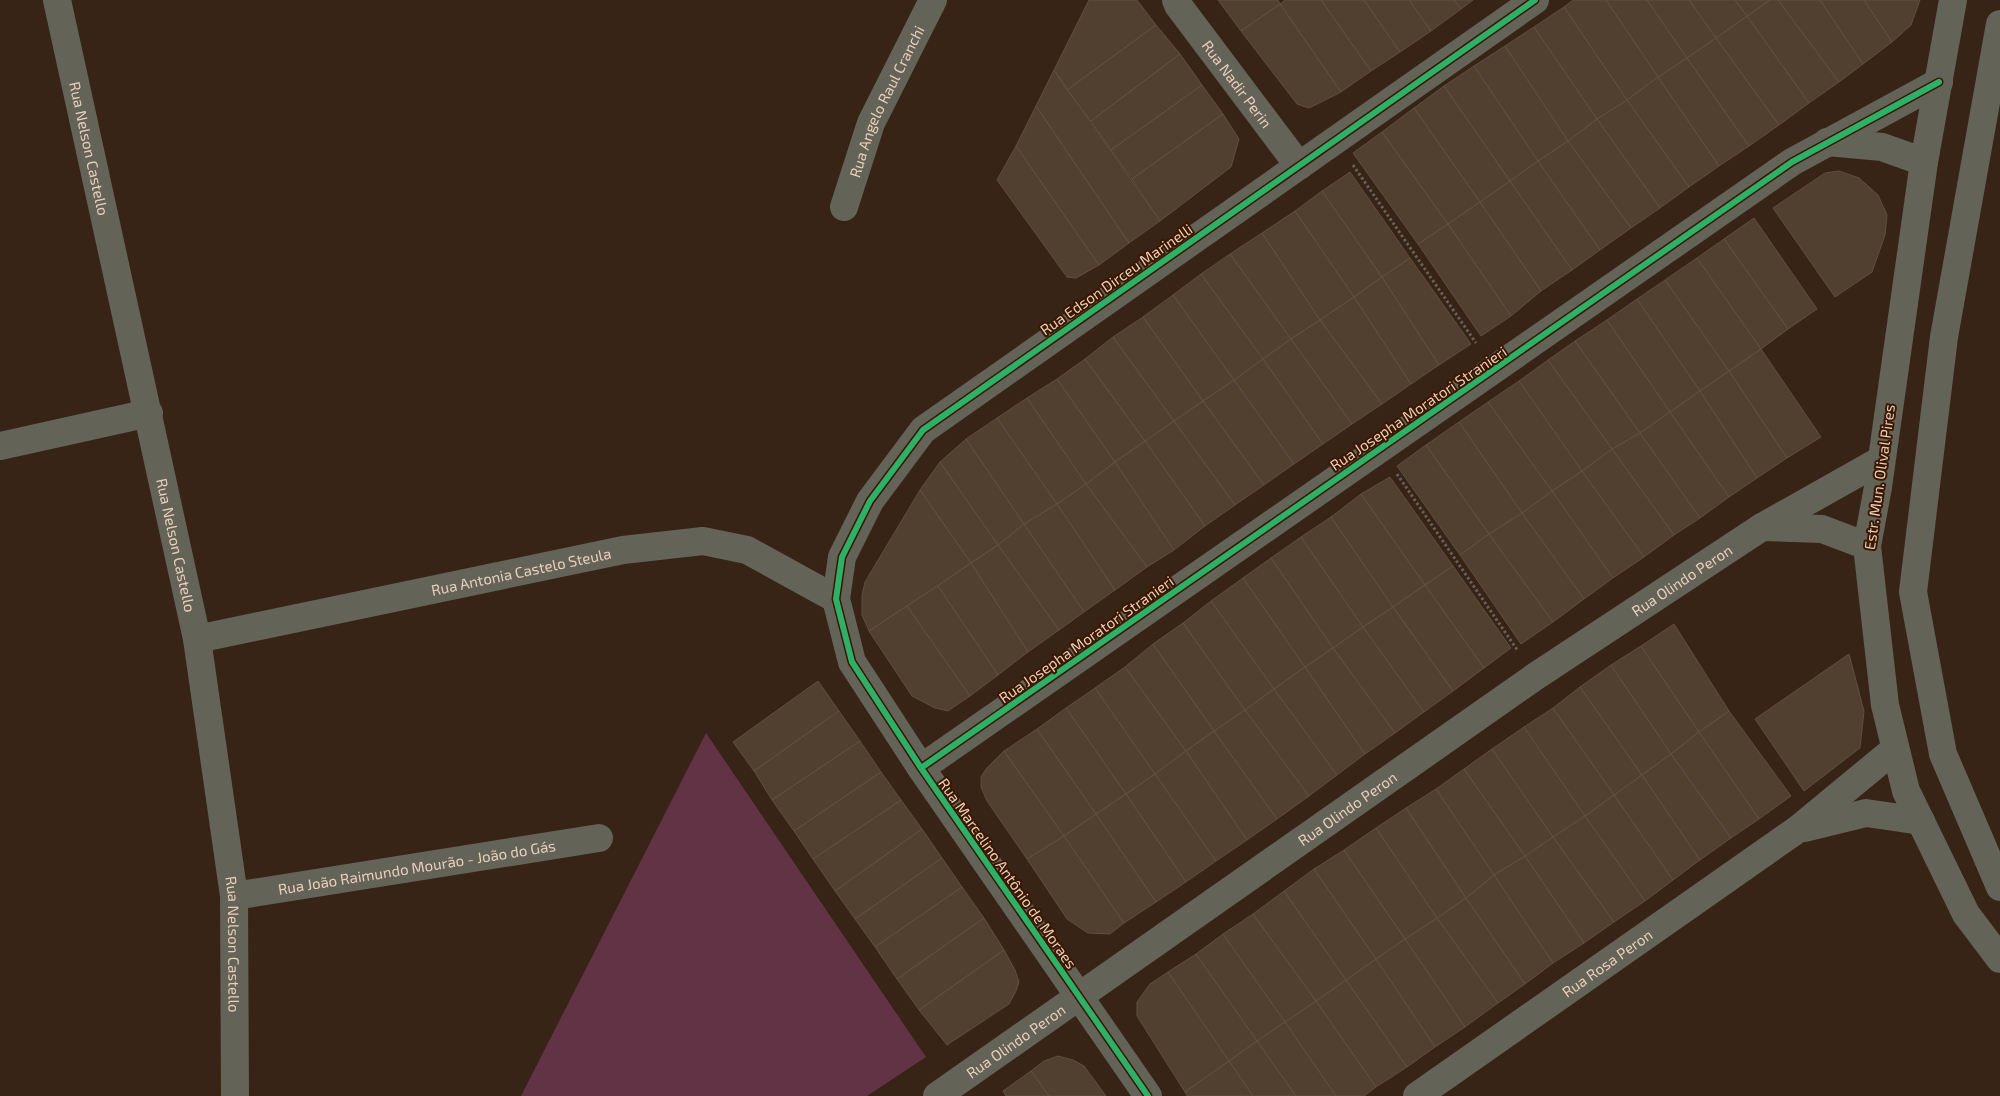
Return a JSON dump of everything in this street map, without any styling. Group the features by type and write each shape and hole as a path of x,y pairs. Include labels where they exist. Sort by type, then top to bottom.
{"street":[{"name":"Rua Nelson Castello","path":"57,0 197,639 234,896 235,1096"},
{"name":"Rua Angelo Raul Cranchi","path":"844,207 872,123 934,0"},
{"name":"Rua Nadir Perin","path":"1176,0 1299,166"},
{"name":"Rua Edson Dirceu Marinelli","path":"852,662 836,599 842,557 870,501 923,430 1534,0"},
{"name":"Estr. Mun. Olival Pires","path":"1953,0 1924,162 1867,546 1885,705 1906,791 1966,914 2000,959"},
{"path":"2000,24 1944,337 1913,592 1943,754 2000,887"},
{"name":"Rua Josepha Moratori Stranieri","path":"921,768 1496,370 1792,162 1939,82"},
{"path":"1827,142 1882,147 1924,162"},
{"path":"0,446 149,413"},
{"name":"Rua Olindo Peron","path":"937,1096 1080,998 1536,676 1762,527 1881,460"},
{"path":"1762,527 1822,529 1867,546"},
{"name":"Rua Antonia Castelo Steula","path":"197,639 623,550 703,541 747,550 836,599"},
{"name":"Rua Marcelino Antônio de Moraes","path":"852,662 921,768 1148,1096"},
{"name":"Rua Rosa Peron","path":"1417,1096 1798,829 1895,749"},
{"name":"Rua Rosa Peron","path":"1798,829 1866,813 1921,821"},
{"name":"Rua João Raimundo Mourão - João do Gás","path":"234,896 599,838"}],"path":[{"path":"1336,140 1496,370"},
{"path":"1380,449 1536,676"}],"shaded area":[{"path":"706,733 926,1057 867,1096 521,1096"}],"building":[{"path":"1089,0 1137,0 1156,25 1067,90 1054,70"},
{"path":"1218,0 1278,0 1280,4 1241,31"},
{"path":"1285,0 1321,0 1371,71 1341,92 1280,4"},
{"path":"1321,0 1364,0 1400,52 1371,71"},
{"path":"1364,0 1409,0 1431,31 1400,52"},
{"path":"1409,0 1454,0 1461,9 1431,31"},
{"path":"1454,0 1473,0 1461,9"},
{"path":"1573,0 1606,0 1658,77 1627,100 1564,7"},
{"path":"1606,0 1647,0 1687,58 1658,77"},
{"path":"1647,0 1689,0 1716,38 1687,58"},
{"path":"1689,0 1735,0 1747,16 1716,38"},
{"path":"1735,0 1770,0 1747,16"},
{"path":"1770,0 1778,0 1839,82 1809,103 1747,16"},
{"path":"1778,0 1820,0 1863,64 1839,82"},
{"path":"1820,0 1864,0 1892,42 1863,64"},
{"path":"1864,0 1920,0 1911,25 1892,42"},
{"path":"1280,4 1341,92 1309,108 1297,104 1241,31"},
{"path":"1564,7 1627,100 1597,119 1534,27"},
{"path":"1747,16 1809,103 1779,125 1716,38"},
{"path":"1156,25 1180,54 1091,121 1067,90"},
{"path":"1534,27 1597,119 1568,141 1505,46"},
{"path":"1716,38 1779,125 1749,146 1687,58"},
{"path":"1505,46 1568,141 1538,161 1474,66"},
{"path":"1180,54 1202,85 1111,150 1091,121"},
{"path":"1687,58 1749,146 1719,166 1658,77"},
{"path":"1474,66 1538,161 1510,181 1444,86"},
{"path":"1054,70 1160,221 1129,243 1036,106"},
{"path":"1658,77 1719,166 1689,187 1627,100"},
{"path":"1202,85 1223,114 1132,179 1111,150"},
{"path":"1444,86 1510,181 1480,202 1414,108"},
{"path":"1627,100 1689,187 1660,208 1597,119"},
{"path":"1036,106 1129,243 1099,265 1016,146"},
{"path":"1414,108 1480,202 1448,224 1382,132"},
{"path":"1223,114 1239,139 1231,167 1160,221 1132,179"},
{"path":"1597,119 1660,208 1631,228 1568,141"},
{"path":"1382,132 1448,224 1418,244 1353,153"},
{"path":"1568,141 1631,228 1600,250 1538,161"},
{"path":"1016,146 1099,265 1076,278 1067,277 997,180"},
{"path":"1538,161 1600,250 1572,270 1510,181"},
{"path":"1839,171 1859,178 1878,195 1887,215 1885,235 1872,272 1835,297 1773,208 1825,173"},
{"path":"1350,172 1410,258 1382,277 1322,191"},
{"path":"1510,181 1572,270 1541,291 1480,202"},
{"path":"1322,191 1382,277 1354,297 1295,211"},
{"path":"1480,202 1541,291 1511,316 1448,224"},
{"path":"1295,211 1354,297 1320,320 1262,233"},
{"path":"1754,218 1817,309 1788,329 1724,239"},
{"path":"1448,224 1511,316 1481,336 1418,244"},
{"path":"1262,233 1320,320 1291,339 1230,254"},
{"path":"1724,239 1788,329 1761,349 1697,258"},
{"path":"1230,254 1291,339 1263,359 1201,274"},
{"path":"1410,258 1471,344 1439,365 1382,277"},
{"path":"1697,258 1761,349 1729,371 1665,280"},
{"path":"1201,274 1263,359 1234,380 1173,295"},
{"path":"1382,277 1439,365 1411,384 1354,297"},
{"path":"1665,280 1729,371 1700,391 1637,299"},
{"path":"1173,295 1234,380 1203,401 1143,317"},
{"path":"1354,297 1411,384 1382,404 1320,320"},
{"path":"1637,299 1700,391 1670,412 1607,320"},
{"path":"1143,317 1203,401 1174,421 1113,337"},
{"path":"1320,320 1382,404 1352,424 1291,339"},
{"path":"1607,320 1670,412 1640,433 1575,341"},
{"path":"1113,337 1174,421 1145,441 1085,359"},
{"path":"1291,339 1352,424 1323,444 1263,359"},
{"path":"1575,341 1640,433 1612,449 1548,360"},
{"path":"1761,349 1821,437 1787,458 1729,371"},
{"path":"1085,359 1145,441 1115,462 1057,379"},
{"path":"1263,359 1323,444 1294,464 1234,380"},
{"path":"1548,360 1612,449 1582,471 1519,381"},
{"path":"1729,371 1787,458 1757,478 1700,391"},
{"path":"1057,379 1115,462 1086,484 1027,398"},
{"path":"1234,380 1294,464 1264,485 1203,401"},
{"path":"1519,381 1582,471 1552,491 1488,402"},
{"path":"1700,391 1757,478 1729,497 1670,412"},
{"path":"1027,398 1086,484 1057,504 997,418"},
{"path":"1203,401 1264,485 1235,505 1174,421"},
{"path":"1488,402 1552,491 1522,513 1459,422"},
{"path":"1670,412 1729,497 1700,518 1640,433"},
{"path":"997,418 1057,504 1024,524 966,439"},
{"path":"1174,421 1235,505 1205,526 1145,441"},
{"path":"1459,422 1522,513 1489,534 1426,445"},
{"path":"1640,433 1700,518 1674,535 1612,449"},
{"path":"966,439 1024,524 998,545 940,462"},
{"path":"1145,441 1205,526 1174,550 1115,462"},
{"path":"1426,445 1489,534 1460,555 1397,466"},
{"path":"1612,449 1674,535 1644,557 1582,471"},
{"path":"940,462 998,545 971,563 920,490"},
{"path":"1115,462 1174,550 1147,567 1086,484"},
{"path":"1582,471 1644,557 1613,578 1552,491"},
{"path":"1390,477 1453,566 1425,585 1361,494"},
{"path":"1086,484 1147,567 1115,590 1057,504"},
{"path":"920,490 971,563 869,631 862,615 862,595 865,582"},
{"path":"1552,491 1613,578 1584,599 1522,513"},
{"path":"1361,494 1425,585 1393,607 1331,517"},
{"path":"1057,504 1115,590 1084,612 1024,524"},
{"path":"1522,513 1584,599 1553,622 1489,534"},
{"path":"1331,517 1393,607 1363,627 1301,537"},
{"path":"1024,524 1084,612 1059,630 998,545"},
{"path":"1489,534 1553,622 1521,644 1460,555"},
{"path":"1301,537 1363,627 1333,648 1271,558"},
{"path":"998,545 1059,630 1028,652 971,563"},
{"path":"1271,558 1333,648 1305,667 1243,578"},
{"path":"971,563 1028,652 998,675 938,586"},
{"path":"1453,566 1511,648 1484,668 1425,585"},
{"path":"1243,578 1305,667 1274,689 1211,601"},
{"path":"1425,585 1484,668 1453,691 1393,607"},
{"path":"938,586 998,675 970,696 907,606"},
{"path":"1211,601 1274,689 1245,710 1183,623"},
{"path":"907,606 970,696 948,711 935,708 912,696 869,631"},
{"path":"1393,607 1453,691 1424,712 1363,627"},
{"path":"1183,623 1245,710 1214,731 1153,644"},
{"path":"1674,624 1729,711 1699,732 1641,646"},
{"path":"1363,627 1424,712 1395,733 1333,648"},
{"path":"1153,644 1214,731 1186,751 1125,667"},
{"path":"1641,646 1699,732 1671,754 1611,665"},
{"path":"1333,648 1395,733 1365,754 1305,667"},
{"path":"1849,654 1864,711 1860,748 1804,791 1755,719"},
{"path":"1611,665 1671,754 1642,775 1580,687"},
{"path":"1125,667 1186,751 1155,774 1095,688"},
{"path":"1305,667 1365,754 1337,775 1274,689"},
{"path":"818,681 839,711 754,771 733,742"},
{"path":"1580,687 1642,775 1614,795 1553,708"},
{"path":"1095,688 1155,774 1126,794 1066,708"},
{"path":"1274,689 1337,775 1309,796 1245,710"},
{"path":"1066,708 1126,794 1096,814 1037,729"},
{"path":"1553,708 1614,795 1585,816 1524,727"},
{"path":"1245,710 1309,796 1277,819 1214,731"},
{"path":"839,711 860,741 772,800 754,771"},
{"path":"1729,711 1791,796 1759,819 1699,732"},
{"path":"1524,727 1585,816 1553,837 1492,749"},
{"path":"1037,729 1096,814 1064,836 1004,751"},
{"path":"1214,731 1277,819 1247,840 1186,751"},
{"path":"1699,732 1759,819 1731,838 1671,754"},
{"path":"860,741 881,772 794,831 772,800"},
{"path":"1492,749 1553,837 1525,856 1464,769"},
{"path":"1004,751 1064,836 1027,859 987,801 981,787 981,777 986,769"},
{"path":"1186,751 1247,840 1216,861 1155,774"},
{"path":"1671,754 1731,838 1700,860 1642,775"},
{"path":"1464,769 1525,856 1494,875 1436,789"},
{"path":"881,772 901,800 813,859 794,831"},
{"path":"1155,774 1216,861 1186,882 1126,794"},
{"path":"1642,775 1700,860 1673,880 1614,795"},
{"path":"1436,789 1494,875 1466,898 1406,808"},
{"path":"1126,794 1186,882 1156,902 1096,814"},
{"path":"1614,795 1673,880 1645,901 1585,816"},
{"path":"901,800 922,829 835,891 813,859"},
{"path":"1406,808 1466,898 1437,918 1376,828"},
{"path":"1096,814 1156,902 1124,923 1064,836"},
{"path":"1585,816 1645,901 1614,922 1553,837"},
{"path":"1376,828 1437,918 1405,939 1344,850"},
{"path":"922,829 942,858 855,919 835,891"},
{"path":"1064,836 1124,923 1110,934 1088,933 1067,919 1027,859"},
{"path":"1553,837 1614,922 1584,943 1525,856"},
{"path":"1344,850 1405,939 1376,959 1314,869"},
{"path":"1525,856 1584,943 1553,963 1494,875"},
{"path":"942,858 962,887 875,947 855,919"},
{"path":"1314,869 1376,959 1346,980 1284,891"},
{"path":"1494,875 1553,963 1525,984 1466,898"},
{"path":"962,887 984,918 897,979 875,947"},
{"path":"1284,891 1346,980 1316,1001 1253,914"},
{"path":"1466,898 1525,984 1498,1003 1437,918"},
{"path":"1253,914 1316,1001 1285,1022 1223,934"},
{"path":"984,918 1004,950 919,1010 897,979"},
{"path":"1437,918 1498,1003 1465,1027 1405,939"},
{"path":"1223,934 1285,1022 1257,1041 1196,954"},
{"path":"1405,939 1465,1027 1435,1047 1376,959"},
{"path":"1004,950 1019,982 1009,1004 947,1045 919,1010"},
{"path":"1196,954 1257,1041 1229,1061 1168,972"},
{"path":"1376,959 1435,1047 1407,1067 1346,980"},
{"path":"1168,972 1229,1061 1185,1092 1137,1016 1137,1002 1150,984"},
{"path":"1346,980 1407,1067 1376,1087 1316,1001"},
{"path":"1316,1001 1376,1087 1364,1096 1336,1096 1285,1022"},
{"path":"1285,1022 1336,1096 1296,1096 1257,1041"},
{"path":"1257,1041 1296,1096 1253,1096 1229,1061"},
{"path":"1058,1056 1073,1060 1084,1066 1106,1096 1049,1096 1031,1071 1044,1061"},
{"path":"1229,1061 1253,1096 1187,1096 1185,1092"},
{"path":"1031,1071 1049,1096 1006,1096 1003,1091"}],"cycle path":[{"path":"1148,1096 921,768 852,662 836,599 842,557 870,501 923,430 1535,0"},
{"path":"921,768 1792,162 1939,82"}]}
